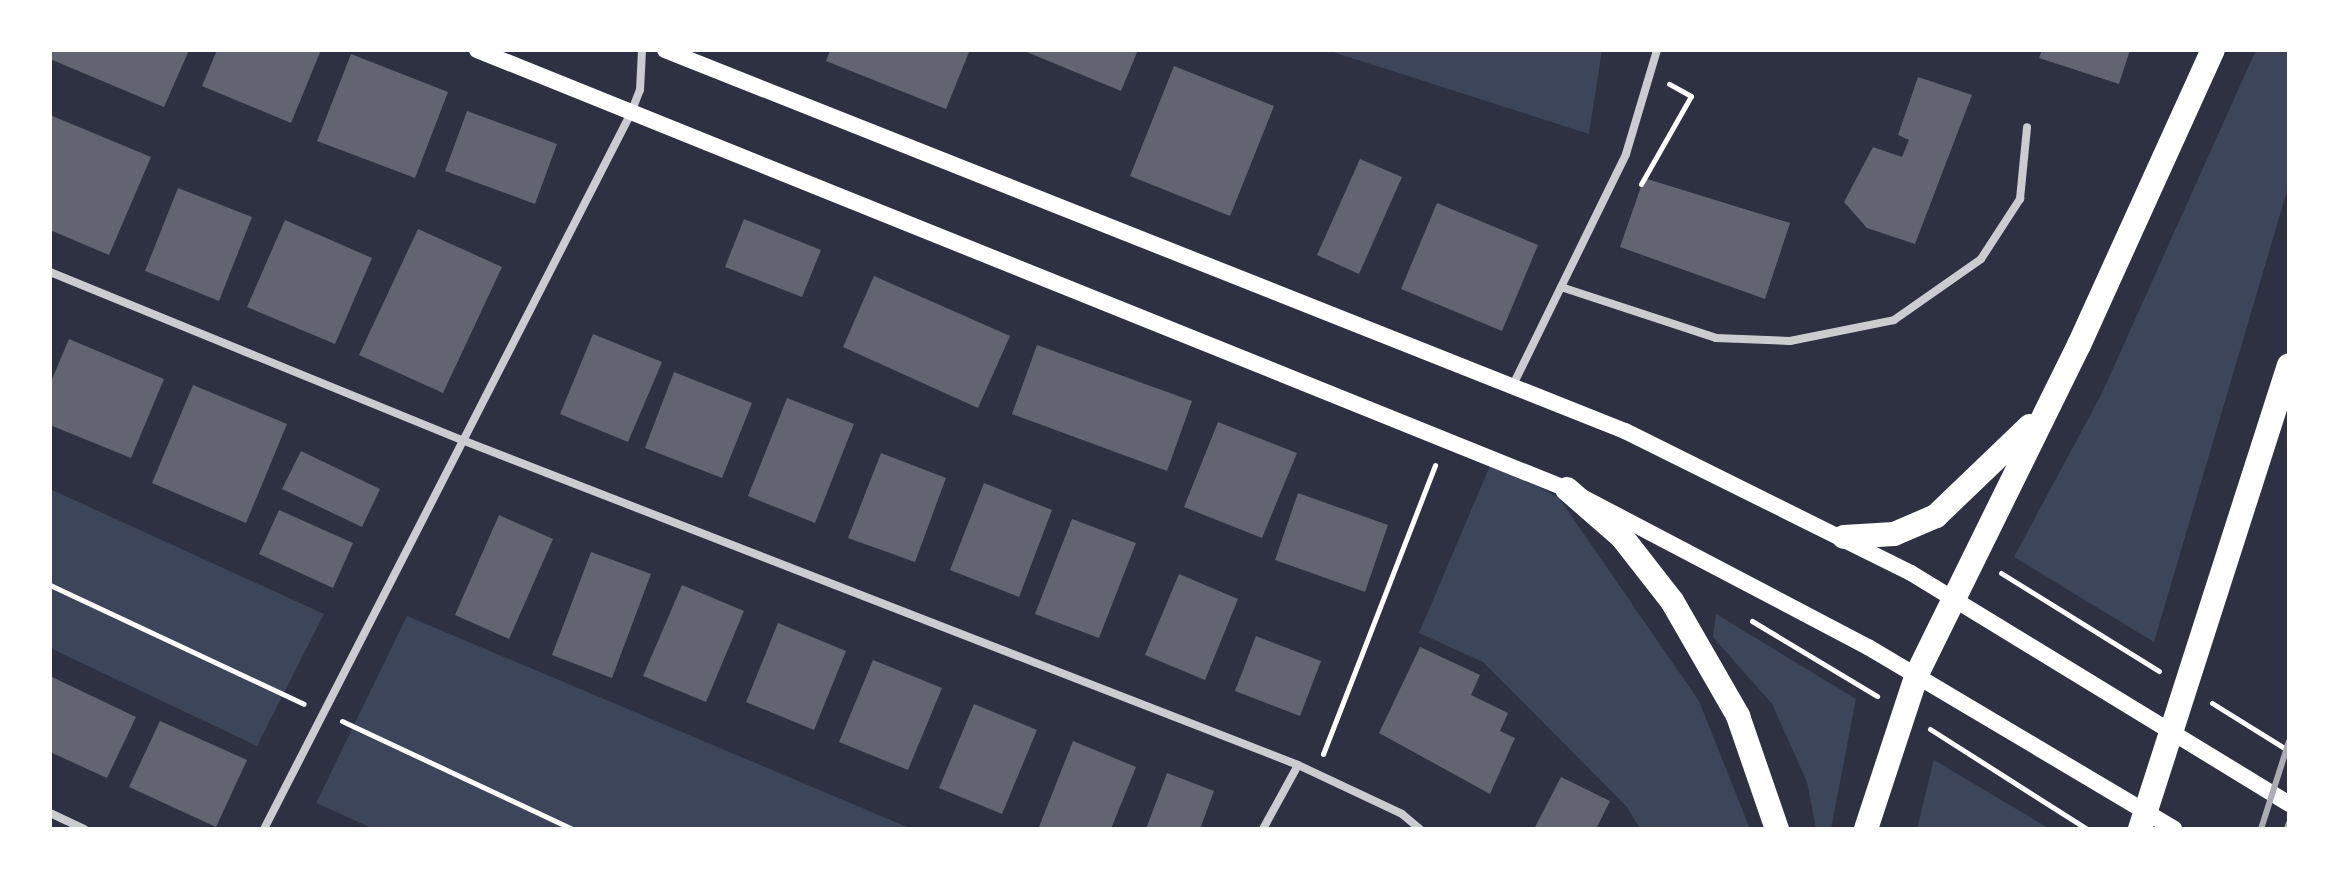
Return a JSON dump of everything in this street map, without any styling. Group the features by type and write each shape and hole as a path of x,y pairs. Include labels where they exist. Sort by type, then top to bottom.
{"highway":[{"path":"1866,829 1901,711 1917,674 1952,597 2048,407 2213,50"},
{"path":"2140,829 2289,365"},
{"path":"1844,537 1894,534 1936,516 2048,407"},
{"path":"1567,489 1622,537 1672,601 1738,716 1777,829"}],"main road":[{"path":"477,50 1567,489 1917,674 2174,829"},
{"path":"665,50 1625,431 1844,537 1952,597 2289,804"}],"street":[{"path":"264,829 631,113 640,90 642,50"},
{"path":"1513,385 1626,154 1650,90 1657,50"},
{"path":"1561,287 1716,338 1790,341 1894,320 1981,259 2020,199 2027,127"},
{"path":"50,272 462,440 1298,765 1402,814 1420,829"},
{"path":"1263,829 1298,765"},
{"path":"50,813 84,829"}],"path":[{"path":"1315,774 1444,440"},
{"path":"1748,618 1986,763 2087,829"}],"shaded area":[{"path":"1327,50 1602,50 1589,134 1336,53"},
{"path":"2256,50 2289,50 2289,184 2154,642 2014,557 2102,393"},
{"path":"1492,461 1559,498 1699,701 1750,829 1640,829 1627,807 1483,662 1419,633"},
{"path":"50,489 324,614 257,746 50,648"},
{"path":"1716,614 1856,699 1831,829 1816,829 1807,782 1772,704 1713,637"},
{"path":"407,616 912,829 374,829 316,803"},
{"path":"1934,760 2050,829 1917,829"}],"building":[{"path":"50,50 189,50 164,107 50,59"},
{"path":"217,50 321,50 291,123 202,86"},
{"path":"830,50 969,52 946,109 826,61"},
{"path":"1022,50 1138,50 1121,91"},
{"path":"2042,50 2130,50 2119,84 2039,58"},
{"path":"351,54 448,92 415,178 317,141"},
{"path":"1174,66 1274,106 1230,216 1130,176"},
{"path":"1918,77 1972,95 1915,244 1867,228 1844,202 1873,147 1902,157 1909,140 1898,135"},
{"path":"467,111 557,144 535,204 445,171"},
{"path":"50,115 151,157 109,255 50,230"},
{"path":"1360,159 1402,177 1359,274 1317,255"},
{"path":"1644,178 1790,223 1765,299 1620,247"},
{"path":"178,188 252,217 219,301 145,271"},
{"path":"1437,203 1538,245 1502,331 1401,289"},
{"path":"744,219 821,250 802,297 725,267"},
{"path":"285,220 372,258 335,344 247,307"},
{"path":"418,229 502,267 443,393 359,355"},
{"path":"874,276 1010,336 978,408 843,347"},
{"path":"593,334 662,362 628,442 560,414"},
{"path":"69,339 164,379 131,458 50,425 50,384"},
{"path":"1037,345 1192,401 1167,471 1012,414"},
{"path":"674,372 752,403 722,478 645,448"},
{"path":"193,385 287,424 246,523 152,483"},
{"path":"787,398 854,424 815,523 748,496"},
{"path":"1218,422 1297,453 1262,538 1184,507"},
{"path":"301,451 380,489 362,527 282,489"},
{"path":"881,453 946,478 915,562 848,538"},
{"path":"984,483 1052,510 1019,597 950,570"},
{"path":"1298,493 1388,525 1365,592 1275,560"},
{"path":"279,510 353,543 333,588 259,554"},
{"path":"499,515 553,539 509,639 455,615"},
{"path":"1072,519 1136,543 1099,638 1035,614"},
{"path":"591,552 651,574 612,678 552,655"},
{"path":"1179,574 1238,599 1205,680 1145,655"},
{"path":"682,585 744,611 706,702 643,676"},
{"path":"778,623 846,651 814,730 746,702"},
{"path":"1256,636 1321,661 1300,716 1235,691"},
{"path":"1420,647 1480,675 1471,695 1508,713 1500,731 1515,738 1490,794 1379,733"},
{"path":"873,660 942,688 908,770 839,742"},
{"path":"50,676 136,717 107,778 50,752"},
{"path":"974,704 1037,730 1002,814 939,788"},
{"path":"160,721 247,760 216,827 129,787"},
{"path":"1073,741 1136,767 1111,829 1039,827"},
{"path":"1167,773 1214,791 1200,829 1146,829"},
{"path":"1561,777 1610,801 1596,829 1534,829"}],"railway":[{"path":"2261,829 2289,741"},
{"path":"2287,829 2289,823"}]}
